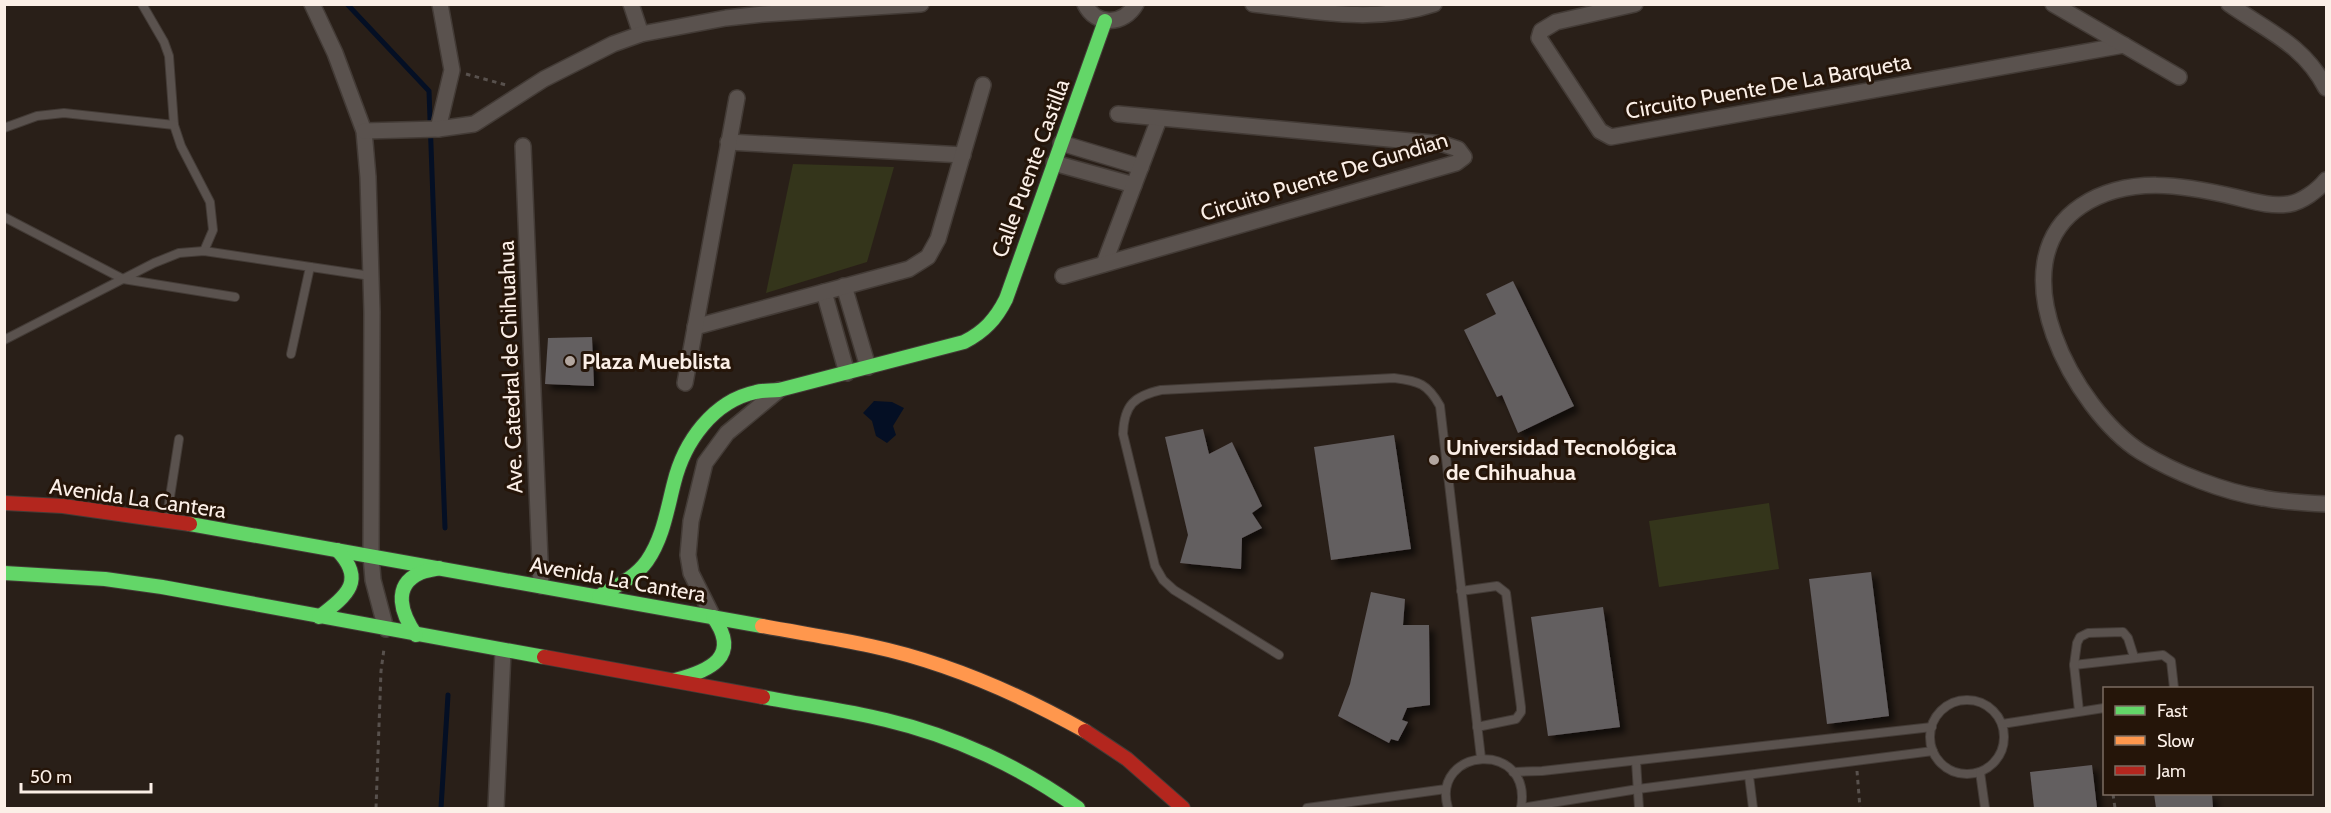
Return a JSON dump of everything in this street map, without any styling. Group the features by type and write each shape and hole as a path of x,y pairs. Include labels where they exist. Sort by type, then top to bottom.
{"main road":[{"name":"Calle Puente Castilla","path":"868,367 964,342 979,335 999,314 1006,300 1105,21"},
{"path":"599,596 629,579 648,560 666,516 683,454 705,423 737,399 755,392 779,390 868,367"},
{"name":"Avenida La Cantera","path":"4,503 63,506 166,520 873,646 972,677 1015,695 1092,735 1159,786 1183,808"},
{"path":"320,617 351,587 353,574 348,560 337,550"},
{"path":"416,635 404,620 400,607 401,595 408,583 419,573 439,568"},
{"path":"4,573 105,579 162,588 886,720 942,736 998,760 1037,781 1078,808"},
{"path":"667,681 702,673 718,660 723,650 724,639 721,626 713,617"}],"street":[{"path":"312,4 335,53 364,131 371,276 371,556 373,580 386,629"},
{"path":"438,129 452,70 440,4"},
{"path":"631,4 640,34"},
{"path":"364,131 438,129 474,124 525,91 579,61 640,34 726,18 921,4"},
{"path":"1085,4 1092,15 1105,21 1126,17 1136,4"},
{"path":"1253,4 1365,15 1408,12 1428,6"},
{"name":"Circuito Puente De La Barqueta","path":"1635,4 1556,22 1540,31 1539,38 1600,131 1611,137 2124,45"},
{"path":"2053,4 2179,77"},
{"path":"2229,4 2301,52 2318,71 2326,88"},
{"path":"695,327 909,269 928,257 938,239 983,85"},
{"path":"685,383 737,98"},
{"name":"Circuito Puente De Gundian","path":"1063,276 1456,163 1464,157 1458,149 1443,144 1118,114"},
{"path":"1104,264 1159,119"},
{"path":"729,142 963,154"},
{"path":"1061,143 1141,167"},
{"name":"Ave. Catedral de Chihuahua","path":"523,146 541,586"},
{"path":"1054,163 1134,185"},
{"path":"2326,180 2309,195 2290,204 2271,205 2210,191 2164,185 2122,189 2082,205 2061,225 2047,255 2044,273 2045,301 2060,351 2094,408 2109,427 2126,442 2170,467 2236,492 2263,498 2326,504"},
{"path":"844,286 868,367"},
{"path":"824,292 847,373"},
{"path":"713,617 692,573 688,555 691,521 705,463 715,448 740,421 779,390"},
{"path":"666,516 691,521"},
{"path":"496,808 503,651"}],"lane":[{"path":"142,4 164,42 168,56 174,125 181,146 210,202 213,230 204,251"},
{"path":"4,128 37,116 64,113 174,125"},
{"path":"4,217 123,279 235,297"},
{"path":"4,340 154,263 179,253 204,251 371,276"},
{"path":"291,354 310,267"},
{"path":"1279,655 1174,590 1163,580 1155,566 1123,434 1128,407 1137,398 1161,390 1394,378 1414,381 1425,386 1440,406 1481,758"},
{"path":"166,520 179,439"},
{"path":"1461,591 1497,586 1506,593 1521,707 1521,712 1516,719 1477,727"},
{"path":"2079,711 2074,665 2080,637 2088,633 2123,632 2128,638 2134,657"},
{"path":"2074,665 2157,655 2168,657 2173,667 2175,687"},
{"path":"1961,700 1981,703 1990,708 2002,724 2003,747 1998,758 1980,772 1958,773 1939,761 1933,752 1930,739 1932,727 1943,709 1961,700"},
{"path":"2002,724 2103,708"},
{"path":"1514,772 1932,727"},
{"path":"1448,808 1446,789 1451,777 1458,768 1469,761 1481,758 1493,759 1514,772 1523,794 1521,808 1638,789 1933,752"},
{"path":"1636,760 1639,808"},
{"path":"1980,772 1985,808"},
{"path":"1749,776 1753,808"},
{"path":"1308,808 1446,789"}],"path":[{"path":"452,70 525,91"},
{"path":"376,808 381,671 386,629"},
{"path":"1856,762 1860,808"}],"green space":[{"path":"793,164 894,167 867,262 766,293"},
{"path":"1769,503 1779,569 1659,587 1649,521"}],"water":[{"path":"874,401 892,402 904,408 893,426 896,435 887,443 876,436 872,421 863,413"}],"building":[{"path":"1513,281 1574,406 1518,433 1502,395 1497,397 1464,330 1496,314 1486,294"},
{"name":"Plaza Mueblista","path":"592,337 594,386 545,384 548,338"},
{"path":"1203,429 1209,454 1232,442 1262,506 1252,513 1262,528 1242,538 1241,569 1180,563 1188,535 1165,437"},
{"path":"1394,435 1411,549 1331,560 1314,447"},
{"path":"1871,572 1889,716 1827,724 1809,579"},
{"path":"1371,592 1405,599 1403,625 1429,625 1430,705 1407,708 1402,720 1408,722 1398,741 1391,739 1389,743 1338,716 1350,684"},
{"path":"1603,607 1620,727 1548,736 1531,617"},
{"path":"2092,765 2097,808 2034,808 2030,772"},
{"path":"2154,795 2212,795 2213,808 2156,808"}],"waterway":[{"path":"347,4 429,91 445,528"},
{"path":"441,808 448,695"}],"traffic: fast":[{"path":"599,596 631,577 647,561 661,533 674,483 685,453 703,426 726,404 756,392 779,390 964,342 978,334 994,319 1006,299 1105,21"},
{"path":"190,524 762,626"},
{"path":"319,617 344,595 352,579 346,561 337,550"},
{"path":"416,635 403,610 402,593 405,585 411,579 422,572 439,568"},
{"path":"4,573 105,579 162,587 544,657"},
{"path":"675,680 710,667 723,652 724,642 721,631 713,617"},
{"path":"763,697 871,716 937,735 1010,766 1078,808"}],"traffic: slow":[{"path":"762,626 857,643 927,661 1008,692 1085,731"}],"traffic: jam":[{"path":"4,503 63,506 190,524"},
{"path":"544,657 763,697"},
{"path":"1085,731 1127,759 1183,808"}],"place":[{"name":"Plaza Mueblista","path":"570,361"},
{"name":"Universidad Tecnológica de Chihuahua","path":"1434,460"}]}
